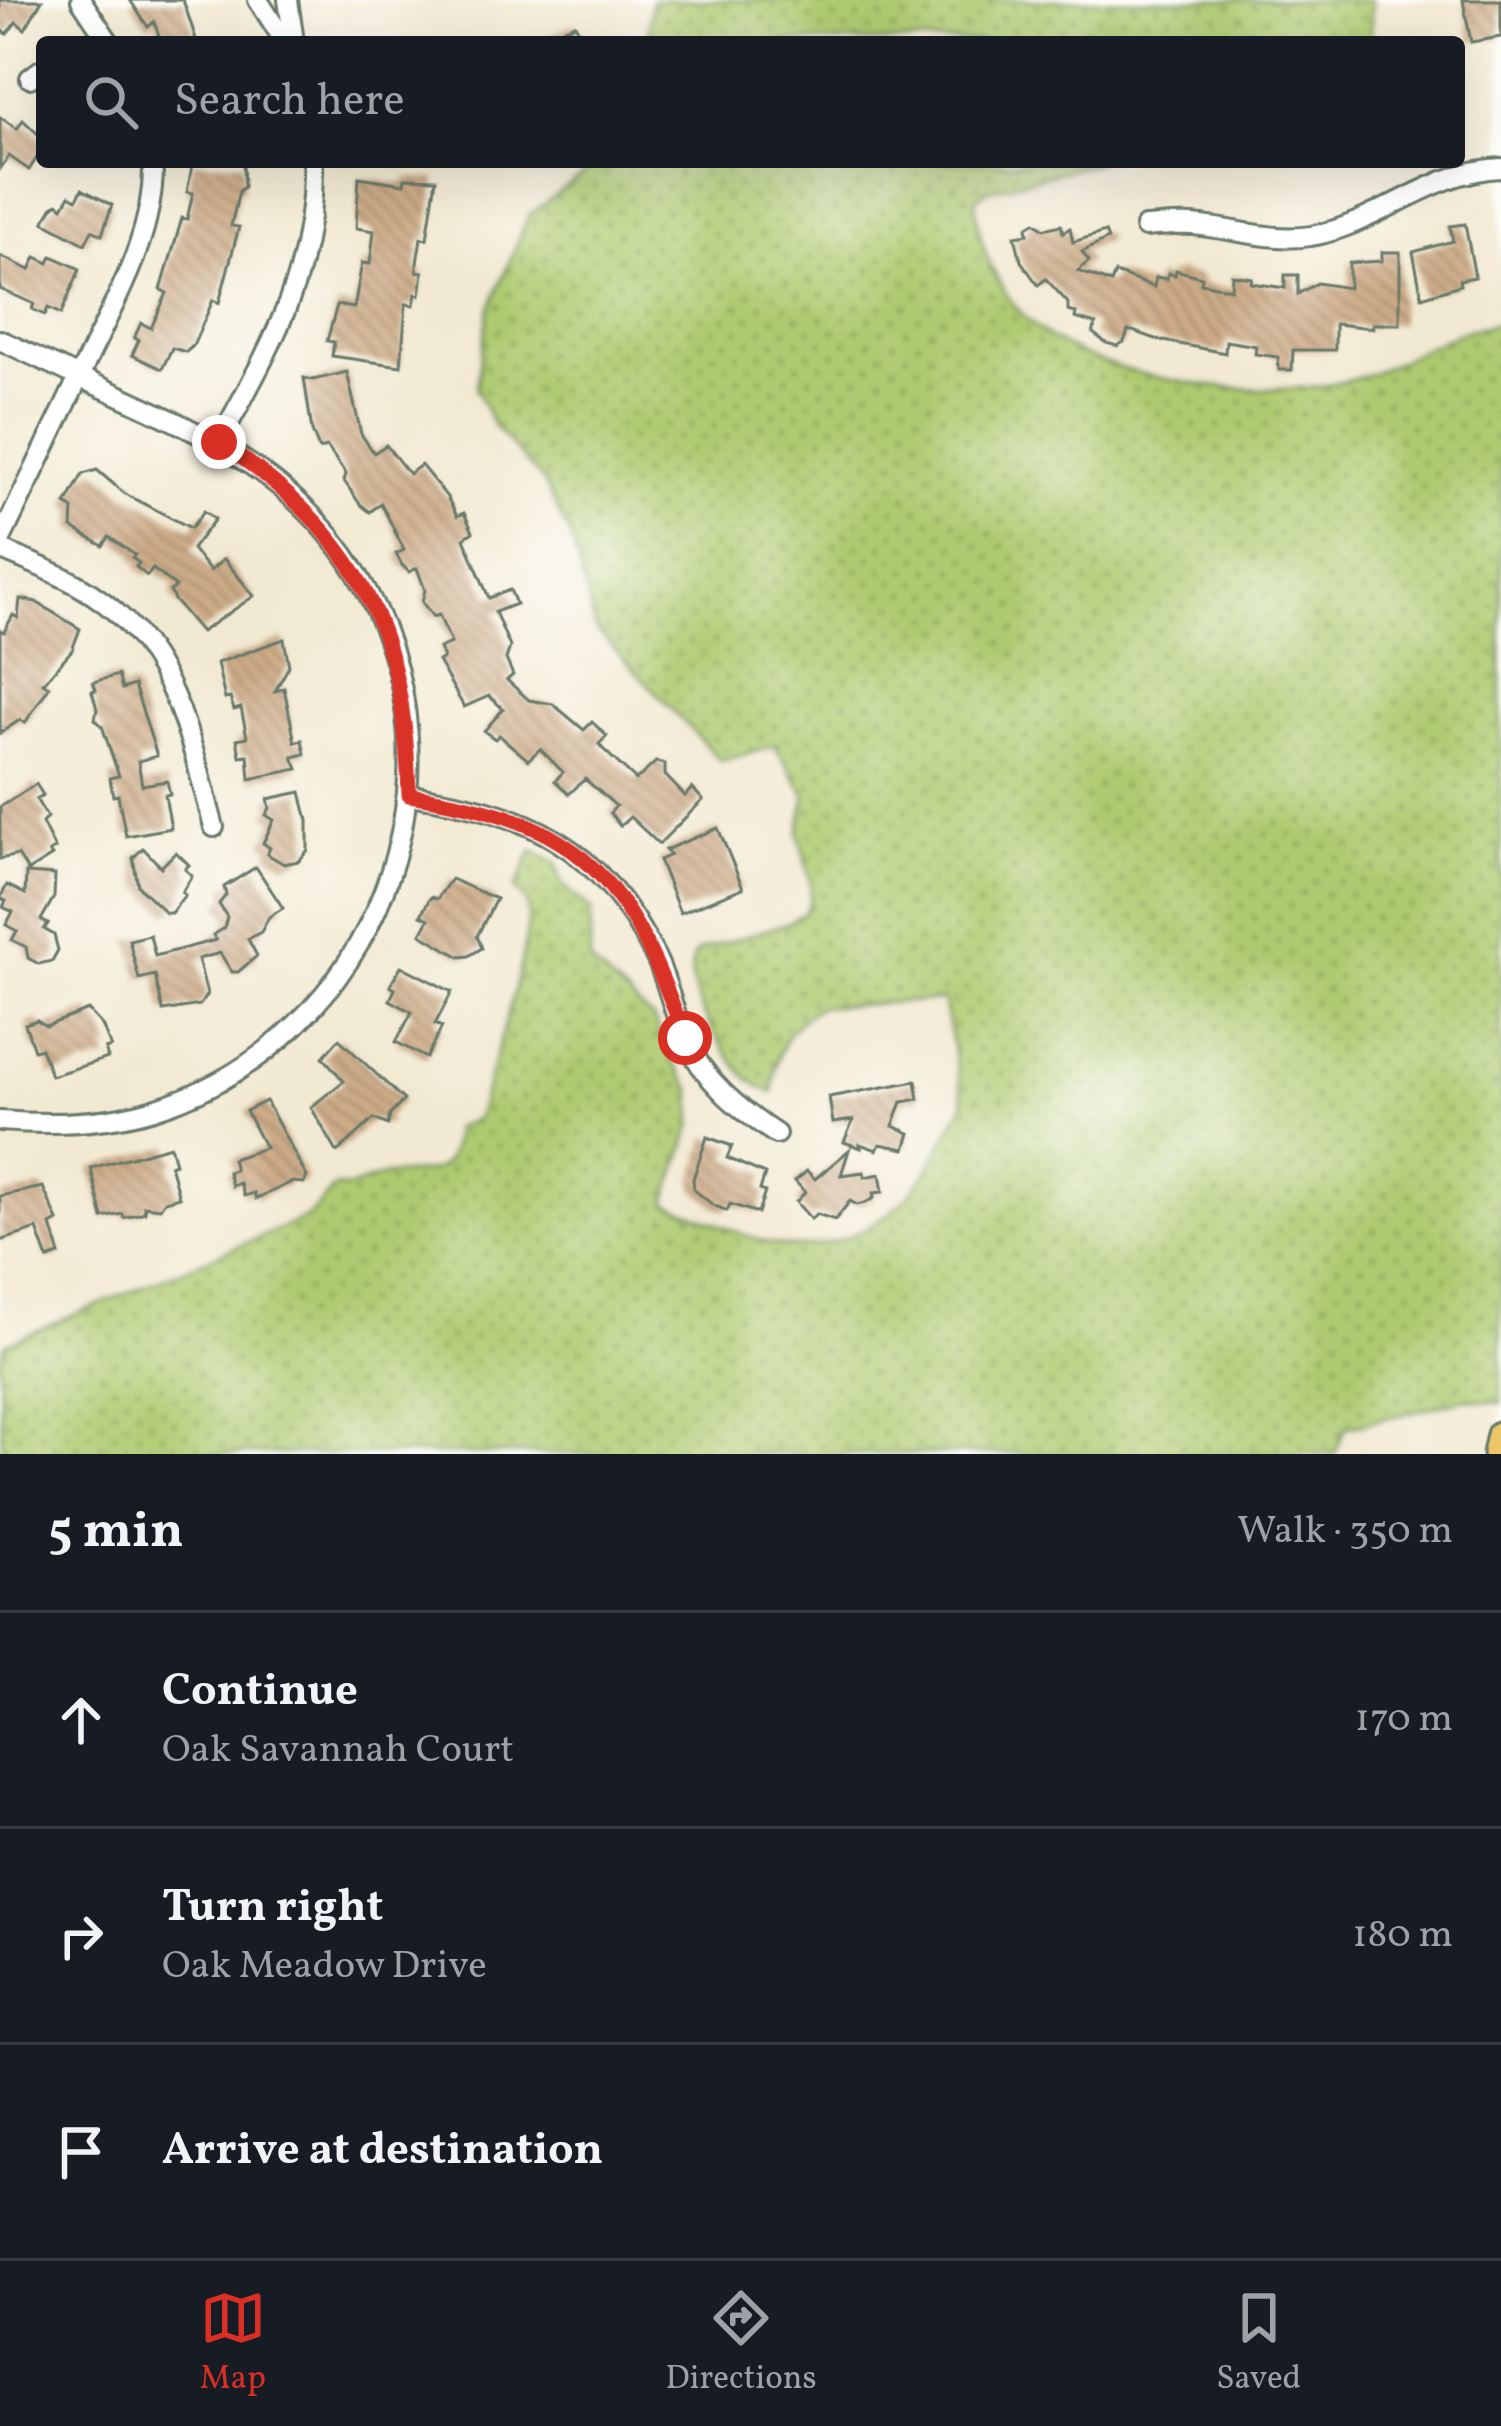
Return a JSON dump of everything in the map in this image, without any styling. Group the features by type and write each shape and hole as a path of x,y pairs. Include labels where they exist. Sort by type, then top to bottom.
{"main road":[{"path":"1497,1454 1501,1435"}],"street":[{"path":"81,0 104,35"},
{"path":"257,0 285,36"},
{"path":"288,0 290,36"},
{"path":"153,168 151,201 139,249 0,545 94,595 123,617 149,647 172,684 214,827"},
{"path":"219,442 289,309 306,244 312,168"},
{"path":"1145,227 1190,225 1244,234 1308,236 1357,221 1454,176 1501,168"},
{"path":"0,340 219,442 290,494 357,574 378,616 407,722 409,795 395,864 374,916 333,985 269,1050 240,1069 154,1108 62,1123 0,1121"},
{"path":"409,795 474,805 536,827 608,883 656,958 685,1038 710,1079 732,1105 776,1135"}],"green space":[{"path":"652,0 1372,0 1370,36 648,36"},
{"path":"592,168 1076,168 985,191 976,200 977,220 988,259 1021,313 1052,339 1117,367 1196,384 1314,387 1367,375 1460,333 1501,324 1501,1403 1466,1399 1345,1428 1335,1454 2,1454 0,1362 5,1344 308,1217 335,1187 441,1167 452,1147 454,1128 476,1119 500,1043 528,919 526,902 515,889 533,850 556,863 562,884 591,910 590,962 654,1020 671,1059 692,1090 693,1123 666,1203 770,1243 813,1246 835,1241 876,1222 910,1194 964,1104 943,1000 819,1007 797,1024 784,1043 773,1093 738,1068 705,1017 692,980 698,951 788,923 804,913 810,902 811,885 799,834 806,795 777,750 779,745 721,761 596,629 571,537 543,481 493,425 476,388 489,310 529,215"}],"building":[{"path":"0,0 42,0 25,29 16,22 7,34 0,28"},
{"path":"130,0 183,0 195,36 159,36 154,22 148,27"},
{"path":"1463,0 1501,0 1501,37 1471,42"},
{"path":"575,24 582,36 550,36"},
{"path":"0,117 17,129 23,120 36,132 36,159 29,170 9,156 0,169"},
{"path":"192,168 243,168 244,187 231,226 239,227 219,303 213,300 193,346 186,352 172,348 162,369 132,355 139,340 134,338 141,323 151,328 167,293 161,290 182,218 187,219 193,193 187,192"},
{"path":"359,177 404,184 405,178 436,179 427,239 421,238 417,263 417,271 423,272 420,295 416,294 414,305 406,304 401,366 332,356 334,342 327,341 337,305 354,308 362,263 370,264 374,231 356,228"},
{"path":"82,189 112,205 102,235 92,230 85,244 44,222 52,208 58,203 63,207 70,195 77,199"},
{"path":"1035,222 1044,229 1061,225 1063,232 1070,228 1073,242 1105,232 1108,239 1082,252 1089,261 1078,271 1111,283 1115,273 1154,287 1156,277 1167,279 1176,270 1202,277 1201,283 1231,289 1232,275 1285,288 1285,275 1298,275 1298,294 1317,283 1349,288 1349,263 1382,261 1382,252 1400,252 1400,324 1373,324 1373,328 1335,324 1335,350 1293,350 1292,370 1279,370 1278,357 1255,354 1256,346 1226,341 1225,353 1133,331 1117,346 1106,343 1093,333 1096,324 1075,318 1076,313 1068,311 1068,303 1046,279 1038,285 1021,261 1015,236 1028,234 1027,227"},
{"path":"1465,224 1475,277 1422,297 1413,252 1453,241 1450,226"},
{"path":"0,256 30,270 36,257 49,263 52,256 80,269 61,314 48,308 45,315 32,309 34,304 0,289"},
{"path":"347,372 361,434 374,453 386,445 409,474 421,465 457,516 464,513 473,532 464,538 489,598 510,590 516,604 495,612 510,647 506,659 513,675 507,680 529,700 553,704 584,730 592,722 607,736 599,744 636,780 656,762 665,764 665,775 685,796 692,788 703,800 659,844 630,817 620,826 610,813 616,806 585,779 569,794 555,781 563,772 540,749 528,760 499,735 495,739 484,731 503,709 489,696 464,707 438,661 443,658 439,648 451,643 439,615 433,617 422,602 425,590 417,568 409,572 402,565 396,554 404,550 381,503 370,512 360,504 344,481 346,474 327,447 319,449 312,431 304,378"},
{"path":"97,470 125,494 191,528 204,511 215,519 192,549 210,571 224,559 254,596 201,632 174,600 170,591 176,587 153,569 147,576 136,567 135,555 109,537 103,546 72,528 73,509 66,504 83,474"},
{"path":"20,599 36,602 80,629 72,650 43,683 49,687 25,723 20,720 0,733 0,630 4,632 13,615 18,618"},
{"path":"284,639 289,666 275,691 284,688 295,742 302,740 305,754 293,757 298,769 250,779 248,755 240,756 237,739 247,737 241,708 234,710 230,698 225,699 217,663"},
{"path":"118,675 122,689 134,685 157,756 138,761 142,785 167,781 171,828 126,836 110,778 119,776 102,726 95,719 92,691 96,690 93,682"},
{"path":"36,784 43,795 36,799 47,817 42,823 55,849 28,871 18,855 0,859 0,807"},
{"path":"301,792 308,850 299,861 284,864 267,854 270,848 263,843 274,820 266,815 268,799"},
{"path":"718,828 743,888 680,913 659,860 670,855 665,850"},
{"path":"143,848 161,867 176,852 189,865 185,869 192,876 182,892 185,895 171,913 138,886 133,858"},
{"path":"256,867 283,908 248,939 257,956 238,972 232,972 220,953 198,959 207,994 200,1005 163,1011 155,975 139,979 129,940 150,935 155,956 216,940 213,935 224,928 227,917 219,904 226,895 224,887"},
{"path":"26,873 55,875 54,897 41,920 48,924 44,929 54,935 58,950 52,961 39,964 28,958 26,947 12,940 17,931 6,925 13,912 3,907 6,901 0,898 7,885 25,894"},
{"path":"451,879 496,899 477,936 482,948 469,956 460,957 421,934 429,919 421,915 429,900 437,899"},
{"path":"401,966 452,992 435,1024 442,1027 426,1058 396,1042 412,1012 390,1000 395,989 390,986"},
{"path":"88,1010 102,1025 111,1047 105,1049 108,1058 51,1076 25,1024 37,1020 46,1026"},
{"path":"339,1039 404,1100 390,1115 388,1125 374,1119 337,1152 311,1107 344,1081 323,1057"},
{"path":"916,1081 919,1099 902,1102 893,1126 910,1133 905,1149 880,1144 877,1150 844,1142 853,1120 833,1123 829,1097"},
{"path":"266,1101 307,1177 304,1183 292,1182 256,1199 254,1193 244,1196 240,1183 232,1186 228,1172 235,1170 232,1159 265,1148 246,1111"},
{"path":"707,1137 732,1146 727,1158 765,1174 758,1213 730,1204 727,1211 694,1190"},
{"path":"170,1146 179,1197 160,1208 144,1206 145,1212 124,1218 123,1214 103,1218 91,1168"},
{"path":"849,1150 841,1175 880,1174 883,1192 873,1193 874,1198 865,1203 850,1201 835,1220 817,1214 811,1219 796,1202 805,1192 795,1181 807,1171 815,1179"},
{"path":"43,1187 58,1221 51,1225 60,1255 48,1259 37,1229 0,1241 0,1196"}],"route":[{"path":"219,442 290,494 357,574 378,616 396,672 407,722 409,795 500,813 536,827 586,862 635,921 659,965 685,1038"}]}
